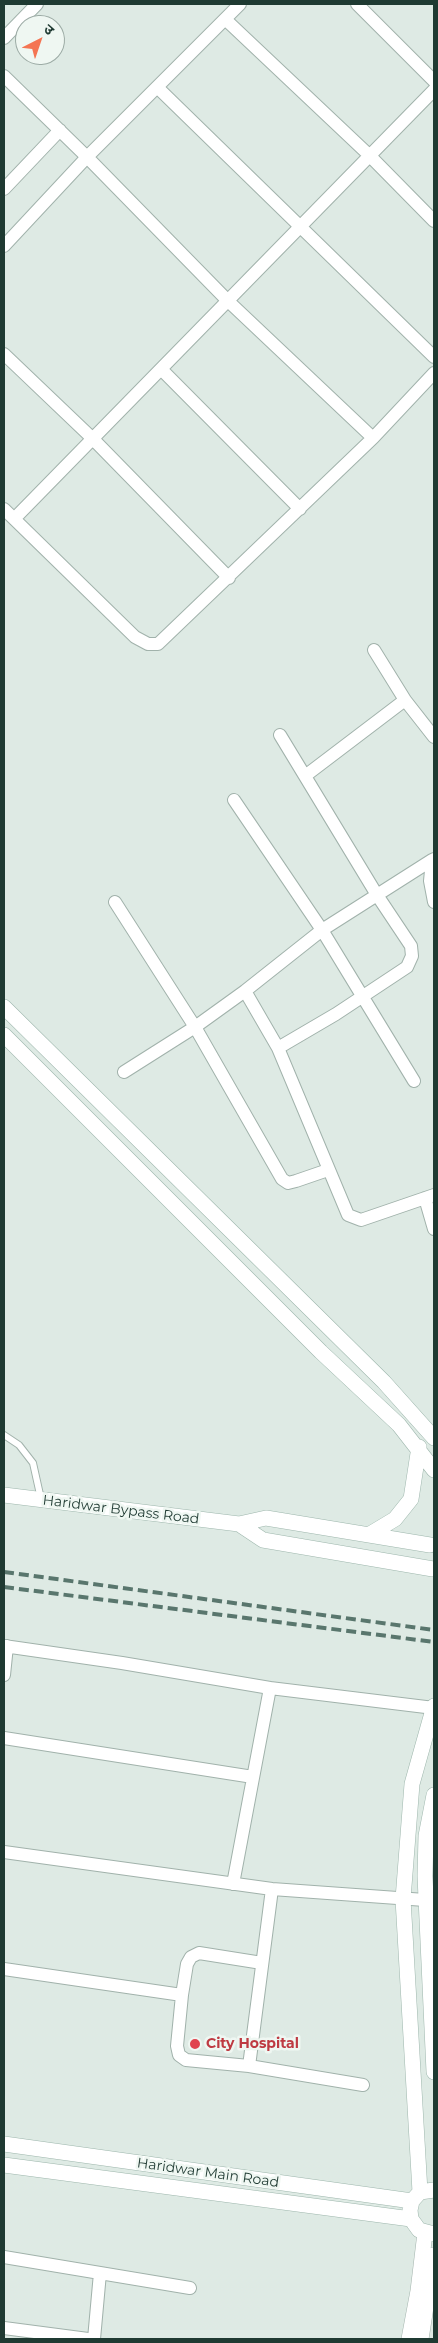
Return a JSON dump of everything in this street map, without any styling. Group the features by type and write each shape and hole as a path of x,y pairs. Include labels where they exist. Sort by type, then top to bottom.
{"main road":[{"path":"4,1007 384,1382 434,1438"},
{"path":"4,1035 321,1352 399,1425 419,1447 434,1470"},
{"path":"370,1534 395,1519 411,1500 419,1447"},
{"name":"Haridwar Bypass Road","path":"4,1495 239,1524 266,1518 370,1534 432,1541"},
{"name":"Haridwar Bypass Road","path":"239,1524 263,1540 434,1570"},
{"path":"432,1541 429,1560 434,1570"},
{"path":"409,2339 430,2234 419,2230 411,2219 410,2210 422,2194 403,1899 412,1784 434,1707"},
{"path":"434,1794 426,1836 425,1900 434,2072"},
{"name":"Haridwar Main Road","path":"4,2144 422,2194"},
{"name":"Haridwar Main Road","path":"4,2165 411,2219"},
{"path":"421,2339 430,2319 434,2255"}],"street":[{"path":"4,38 37,4"},
{"path":"4,246 87,157 240,4"},
{"path":"356,4 434,81"},
{"path":"225,19 369,155 434,221"},
{"path":"4,76 87,157 227,300 374,438"},
{"path":"157,87 434,357"},
{"path":"14,519 434,90"},
{"path":"4,189 60,130"},
{"path":"4,354 92,438 229,578"},
{"path":"161,369 300,509"},
{"path":"4,509 135,637 148,644 158,644 374,438 434,372"},
{"path":"374,650 405,700 434,737"},
{"path":"305,776 405,700"},
{"path":"278,1048 407,967 412,956 411,946 377,895 280,734"},
{"path":"234,800 364,995 414,1081"},
{"path":"124,1072 195,1027 246,991 322,930 433,860"},
{"path":"433,860 430,881 434,902"},
{"path":"115,902 195,1027 282,1178 288,1182 296,1181 328,1170"},
{"path":"246,991 278,1048 342,1206 354,1218 361,1220 430,1196 434,1229"},
{"path":"4,1674 5,1646 122,1663 270,1688 434,1707"},
{"path":"233,1884 270,1688"},
{"path":"4,1738 253,1777"},
{"path":"4,1854 272,1889 425,1900"},
{"path":"249,2066 272,1889"},
{"path":"262,1963 199,1953 191,1957 187,1964 182,1995 177,2046 179,2055 186,2060 249,2066 363,2085"},
{"path":"4,1969 182,1995"},
{"path":"4,2257 190,2288"},
{"path":"94,2339 100,2273"},
{"path":"4,2328 21,2335 88,2339"}],"lane":[{"path":"4,1435 19,1446 33,1462 38,1477 41,1500"}],"railway":[{"path":"4,1572 434,1630"},
{"path":"4,1587 434,1642"}],"place":[{"name":"City Hospital","path":"195,2044"}]}
